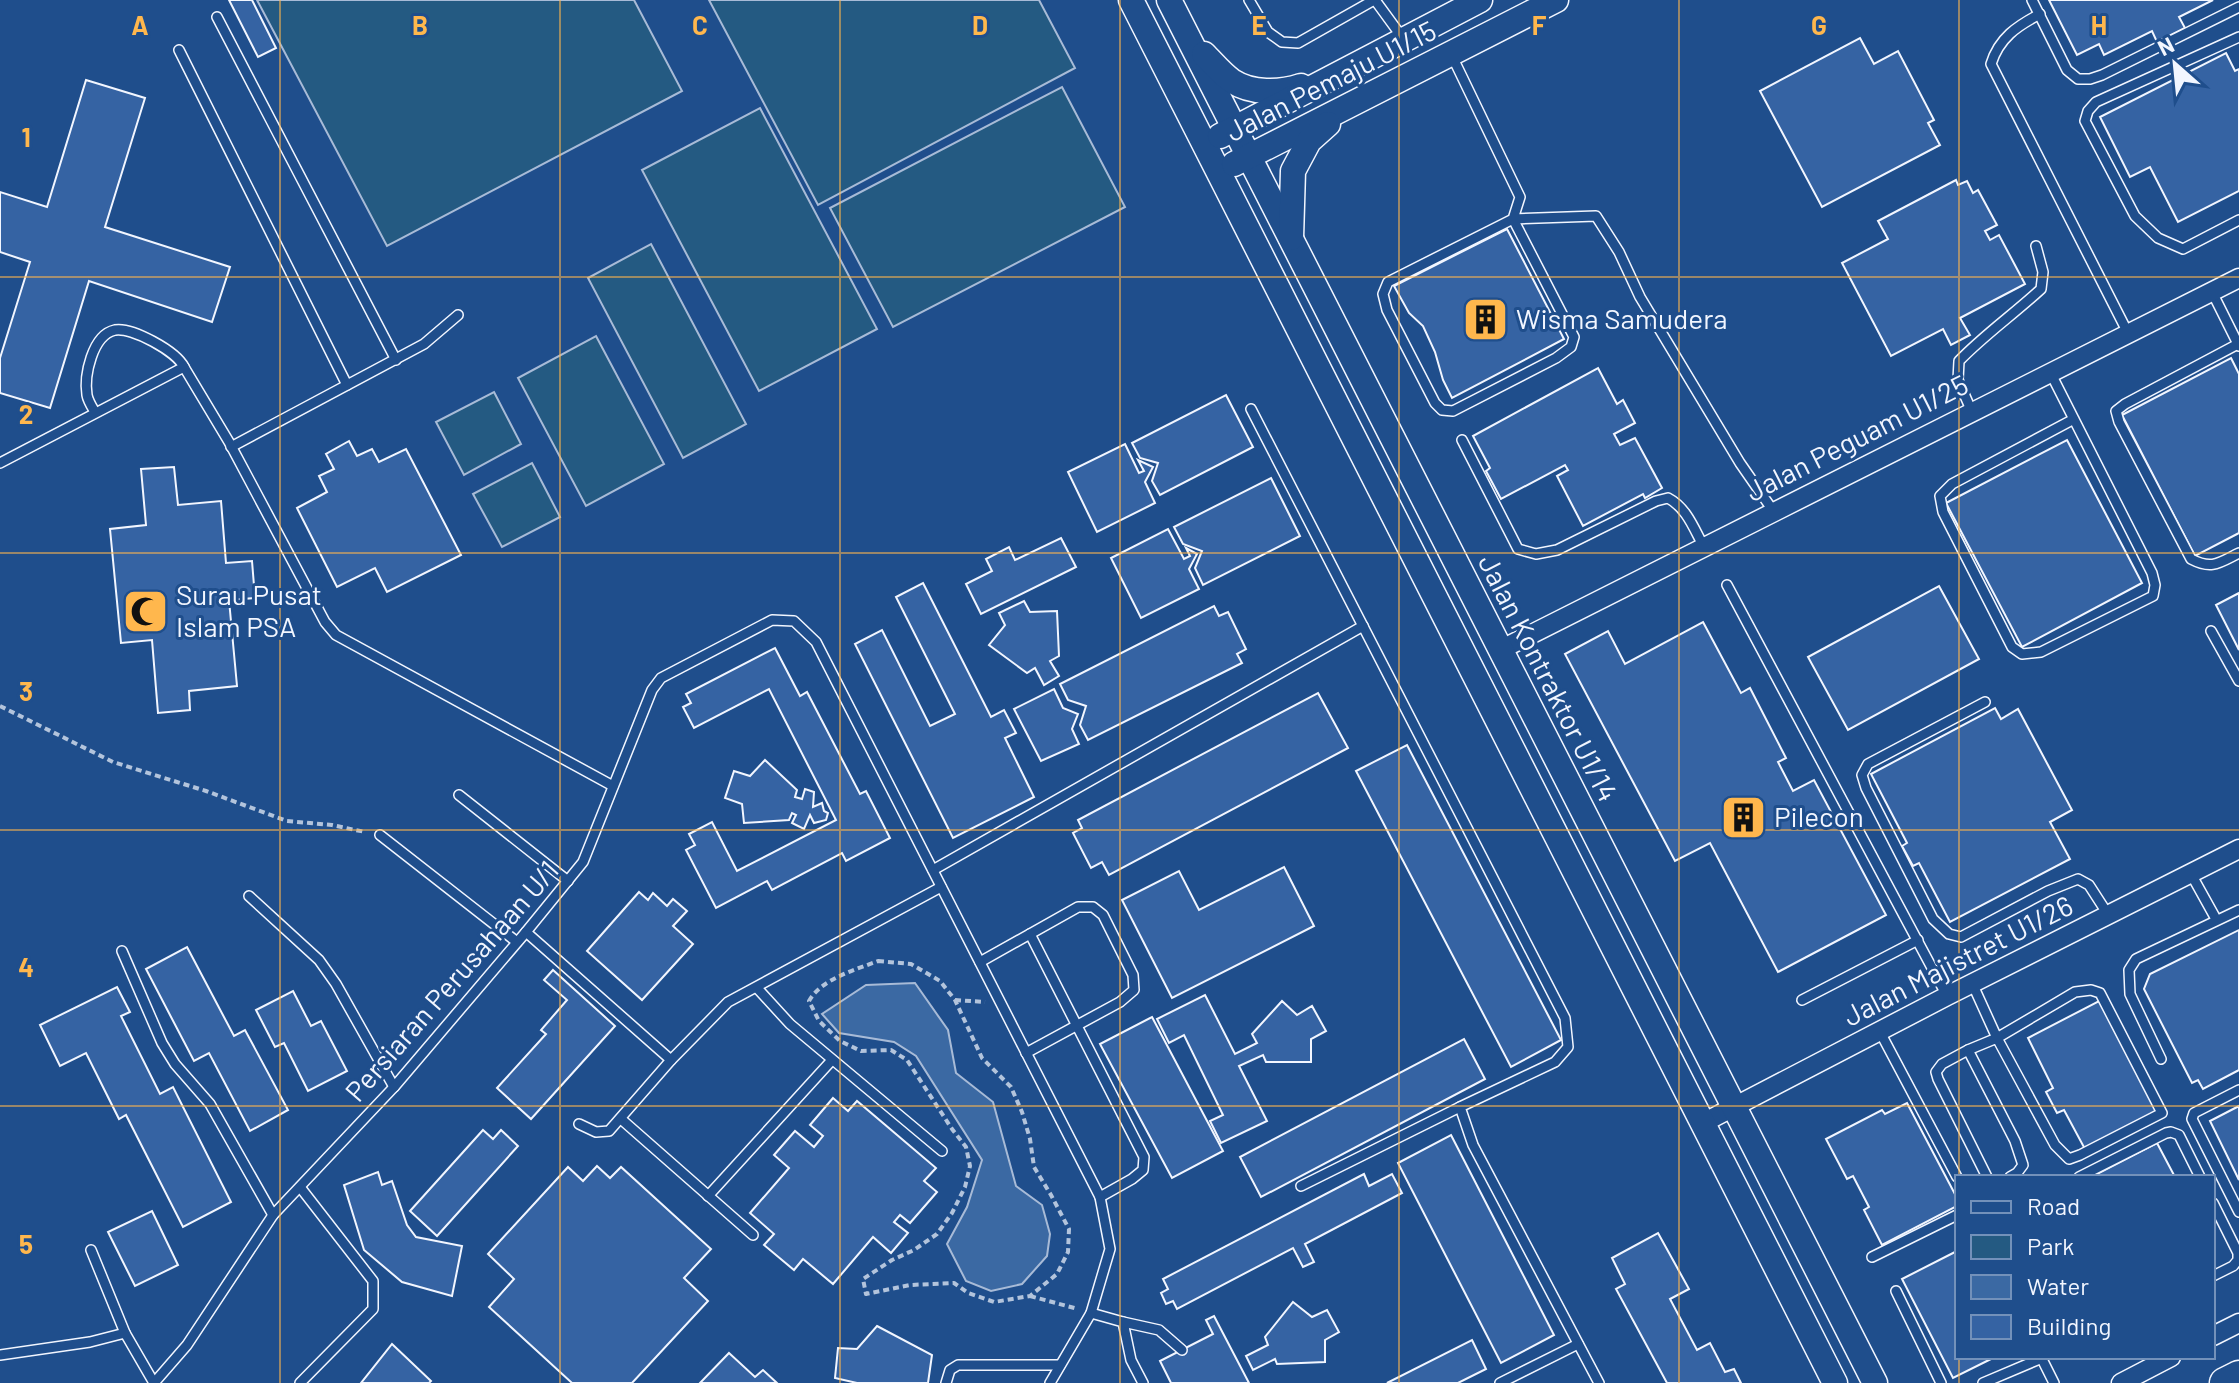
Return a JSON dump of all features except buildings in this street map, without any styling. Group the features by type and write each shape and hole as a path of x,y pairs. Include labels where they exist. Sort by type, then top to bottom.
{"main road":[{"path":"2225,1383 2239,1376"}],"street":[{"path":"1131,0 1835,1383"},
{"name":"Jalan Kontraktor U1/14","path":"1169,0 1875,1383"},
{"name":"Jalan Pemaju U1/15","path":"1204,144 1404,40 1447,12 1480,0"},
{"name":"Jalan Pemaju U1/15","path":"1220,173 1556,0"},
{"path":"1190,41 1233,82 1256,90 1284,92 1332,77"},
{"path":"1291,241 1293,171 1309,141 1348,106"},
{"name":"Jalan Peguam U1/25","path":"1500,650 2239,278"},
{"name":"Jalan Majistret U1/26","path":"1703,1123 2239,849"},
{"path":"2215,1335 2239,1323"},
{"path":"2121,1383 2143,1363"}],"lane":[{"path":"1249,0 1268,32 1282,42 1298,43 1375,0 1404,40"},
{"path":"2032,0 2067,70 2078,79 2090,79 2239,7"},
{"path":"2040,14 2004,38 1991,64 2128,333"},
{"path":"217,17 396,360"},
{"path":"2239,37 2096,102 2088,111 2085,121 2135,216 2158,238 2183,249 2239,220"},
{"path":"179,50 347,385"},
{"path":"1451,53 1520,197 1513,219 1574,337 1571,347 1556,358 1453,411 1442,410 1435,403 1394,323 1383,294 1388,282 1513,219 1596,216 1619,252 1640,297 1740,463 1774,512"},
{"path":"1972,412 1958,380 1959,361 1981,338 2018,311 2041,289 2043,272 2036,246"},
{"path":"2212,291 2239,345 2116,411 2191,559 2202,565 2215,566 2239,553"},
{"path":"231,447 424,344 458,315"},
{"path":"95,412 87,395 88,371 93,351 102,338 113,330 125,331 160,344 181,359 325,622 336,635 613,786"},
{"path":"0,463 184,367"},
{"path":"2050,372 2074,419 2152,573 2155,585 2153,596 2041,652 2022,654 2012,647 1943,512 1940,496 1952,484 2074,419"},
{"path":"1251,409 1565,1018 1568,1047 1555,1062 1301,1186"},
{"path":"1462,440 1518,549 1536,554 1557,550 1668,498 1685,513 1704,547"},
{"path":"1727,585 1947,996"},
{"name":"Persiaran Perusahaan U/1","path":"154,1383 187,1345 273,1215 394,1087 583,862 652,690 661,678 772,620 794,621 816,642 933,870"},
{"path":"1050,1383 1091,1313 1110,1249 1100,1197 933,870 1363,626"},
{"path":"2211,631 2239,681"},
{"path":"1985,702 1868,764 1862,775 1933,919 1949,934 1961,937 2048,891 2078,879 2089,885 2109,916"},
{"path":"459,795 568,881"},
{"path":"380,835 517,942"},
{"path":"2191,874 2216,919"},
{"path":"579,1124 596,1132 609,1131 671,1060 728,1002 941,887"},
{"path":"249,896 319,960 336,984 394,1087"},
{"path":"980,962 1078,907 1093,907 1103,915 1133,975 1134,990 1120,1002 1026,1053"},
{"path":"2161,1059 2130,994 2129,970 2136,959 2239,910"},
{"path":"526,932 671,1060"},
{"path":"1030,934 1144,1157 1143,1170 1100,1197"},
{"path":"1802,1000 1918,940"},
{"path":"122,951 162,1043 175,1064 210,1104 273,1215"},
{"path":"1972,983 1997,1038 2055,1145 2069,1159 2162,1113 2100,993 2091,990 2075,992 1997,1038 1942,1064 1936,1072 1986,1175"},
{"path":"757,988 790,1024 942,1151"},
{"path":"1880,1032 1956,1175"},
{"path":"1968,1050 2015,1141 2023,1165 2014,1175"},
{"path":"708,1196 832,1060"},
{"path":"2239,1090 2194,1113 2192,1119 2239,1212"},
{"path":"1460,1107 1473,1145 1599,1383"},
{"path":"621,1119 753,1235"},
{"path":"2083,1175 2171,1132 2179,1135 2199,1175"},
{"path":"300,1187 373,1281 373,1309 300,1383"},
{"path":"2215,1207 2238,1253 2238,1260 2215,1275"},
{"path":"1872,1257 1955,1216"},
{"path":"91,1250 125,1333 154,1383"},
{"path":"1896,1291 1941,1383"},
{"path":"1091,1313 1159,1330 1182,1350"},
{"path":"1123,1322 1131,1360 1143,1383"},
{"path":"0,1355 90,1342 125,1333"},
{"path":"1500,1383 1578,1344"},
{"path":"1983,1383 2040,1359"},
{"path":"2042,1359 2054,1383"},
{"path":"946,1383 950,1370 958,1365 1060,1365"}],"path":[{"path":"0,706 113,762 206,791 287,821 332,825 380,835"},
{"path":"955,1000 981,1001 1003,1007"},
{"path":"1030,1296 1091,1313"}],"green space":[{"path":"257,0 634,0 682,91 387,246"},
{"path":"709,0 1039,0 1075,68 818,205"},
{"path":"1062,87 1125,207 893,327 830,208"},
{"path":"760,108 877,329 759,391 642,170"},
{"path":"651,244 746,424 683,458 588,278"},
{"path":"596,336 664,464 586,506 518,378"},
{"path":"494,392 521,444 464,475 436,422"},
{"path":"532,463 560,517 502,547 473,494"}],"water":[{"path":"915,983 948,1030 956,1073 993,1102 1016,1186 1042,1205 1050,1234 1047,1256 1022,1284 991,1291 966,1281 947,1244 967,1207 982,1160 916,1056 894,1042 839,1033 822,1014 866,985"}],"place":[{"name":"Wisma Samudera","path":"1485,319"},
{"name":"Surau Pusat Islam PSA","path":"145,611"},
{"name":"Pilecon","path":"1743,817"}]}
